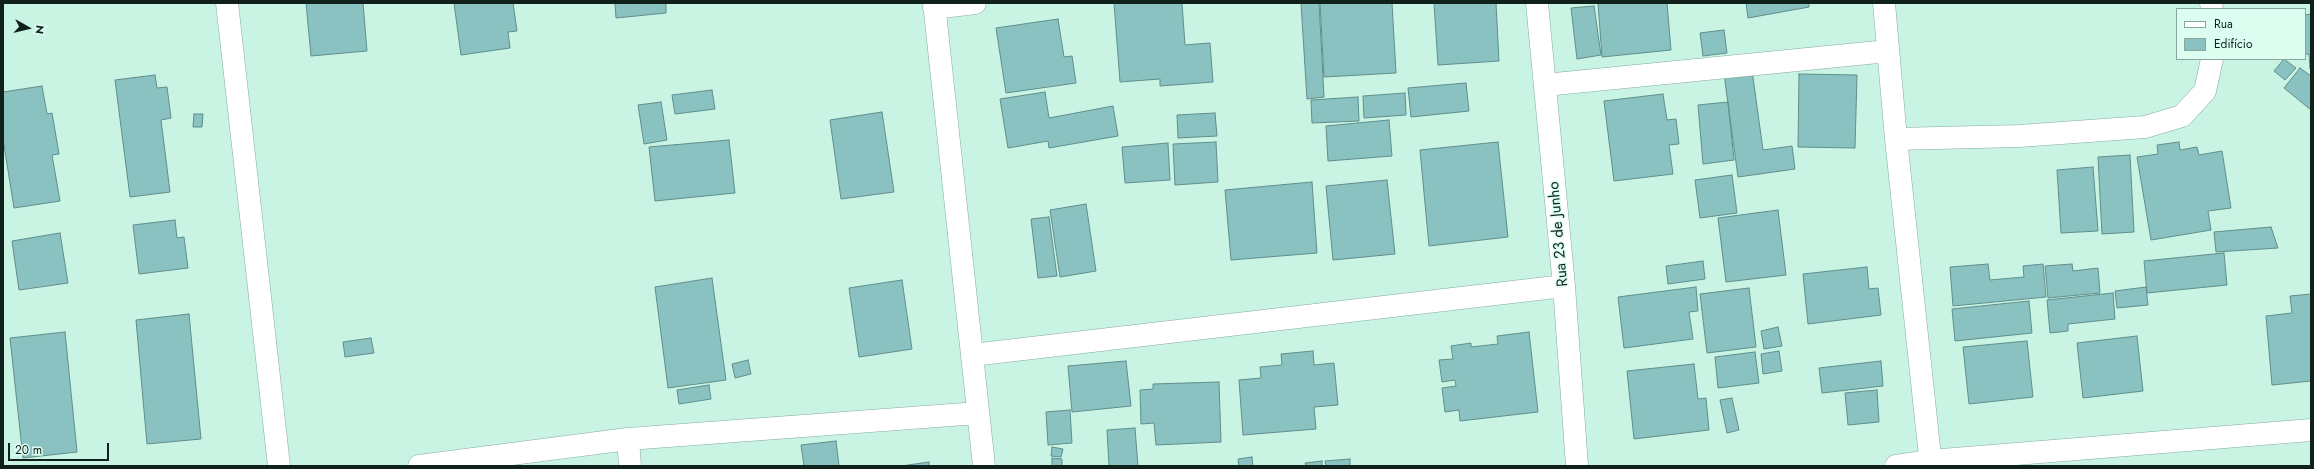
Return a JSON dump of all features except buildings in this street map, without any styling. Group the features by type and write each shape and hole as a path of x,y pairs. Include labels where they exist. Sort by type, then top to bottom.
{"street":[{"path":"227,3 279,466"},
{"path":"975,3 934,5 984,466"},
{"name":"Rua 23 de Junho","path":"1537,3 1564,286 1577,466"},
{"path":"1884,3 1896,139 1930,464"},
{"path":"1545,85 1888,51"},
{"path":"1896,139 2019,136 2145,127 2182,116 2205,91 2212,60"},
{"path":"972,355 1564,286"},
{"path":"419,466 628,439 978,413"},
{"path":"1896,466 2311,430"},
{"path":"628,439 630,466"}]}
